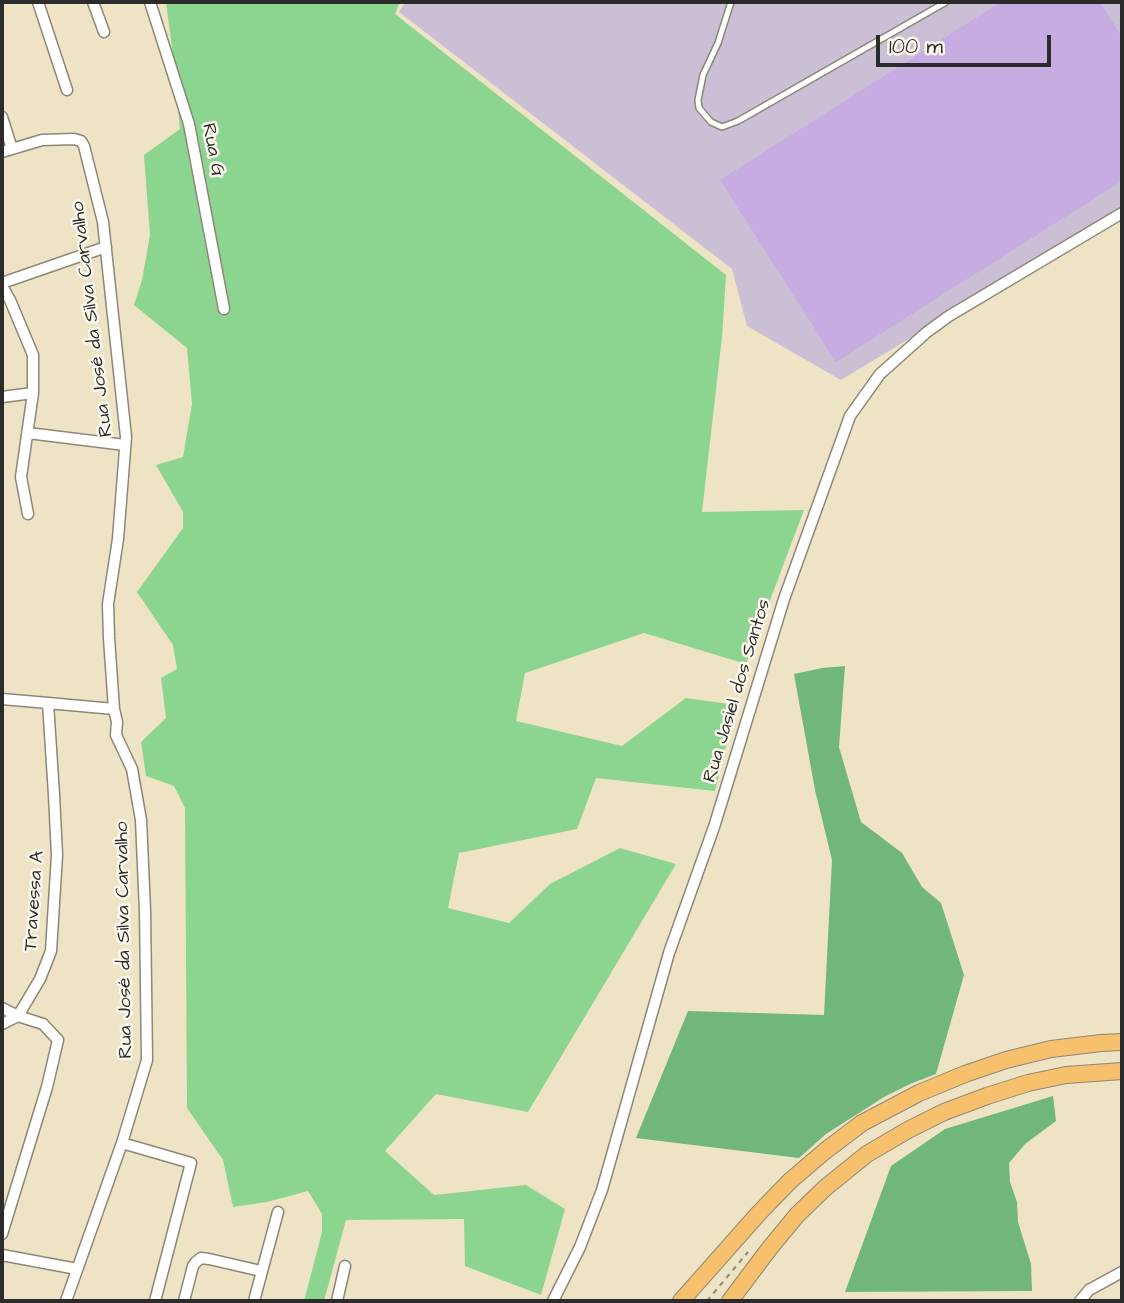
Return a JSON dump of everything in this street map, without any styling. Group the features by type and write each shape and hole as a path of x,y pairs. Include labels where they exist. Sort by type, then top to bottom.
{"main road":[{"path":"681,1301 790,1181 862,1123 919,1093 1006,1060 1051,1049 1122,1042"},
{"path":"730,1301 797,1215 867,1154 944,1112 987,1096 1066,1075 1122,1071"}],"street":[{"path":"38,2 67,90"},
{"path":"93,2 104,32"},
{"name":"Rua G","path":"150,2 189,124 224,309"},
{"path":"2,117 7,151"},
{"name":"Rua José da Silva Carvalho","path":"7,151 42,140 74,139 83,143 103,222 126,437 118,539 108,604 109,638 116,735 132,769 141,820 146,928 147,1060 66,1301"},
{"name":"Rua Jasiel dos Santos","path":"558,1300 602,1190 668,953 714,827 784,599 850,416 880,374 927,332 949,316 1122,213"},
{"path":"28,514 21,477 33,393 33,355 2,285 106,247"},
{"path":"2,397 33,393"},
{"path":"28,433 125,445"},
{"path":"2,699 114,709"},
{"name":"Travessa A","path":"18,1016 40,979 51,951 53,937 57,855 48,703"},
{"path":"2,1008 43,1024 58,1040 47,1087 2,1234"},
{"path":"2,1024 18,1016"},
{"path":"121,1143 191,1163 155,1301"},
{"path":"254,1301 278,1212"},
{"path":"2,1255 77,1269"},
{"path":"184,1301 196,1262 201,1258 261,1271"},
{"path":"337,1301 345,1266"},
{"path":"1080,1301 1089,1290 1122,1272"}],"lane":[{"path":"731,2 718,43 703,75 698,100 699,108 710,122 722,127 738,121 946,2"}],"shaded area":[{"path":"405,2 1122,2 1122,210 841,380 747,326 732,269 399,12"}],"green space":[{"path":"166,2 400,2 395,14 726,275 722,337 702,512 804,510 746,664 644,633 525,673 516,721 622,746 686,698 736,705 715,791 596,778 577,829 459,853 448,908 509,923 550,884 620,848 676,864 528,1112 436,1094 385,1151 434,1195 526,1185 565,1209 541,1295 465,1266 464,1219 346,1220 324,1301 304,1301 322,1232 322,1214 308,1191 267,1202 233,1207 223,1160 187,1108 185,808 174,786 146,776 141,742 166,718 161,678 177,669 173,645 137,592 183,528 183,512 156,465 183,457 192,404 187,348 134,305 142,280 150,235 144,155 180,129"},
{"path":"845,666 839,747 861,822 902,853 922,887 941,903 964,975 936,1074 884,1097 826,1134 799,1158 636,1138 688,1011 824,1015 832,860 815,790 794,674"},
{"path":"1053,1096 1056,1121 1025,1144 1009,1163 1018,1222 1031,1264 1032,1291 845,1292 891,1166 945,1129"}],"building":[{"path":"1001,2 1100,2 1122,37 1122,181 836,362 720,180"}]}
